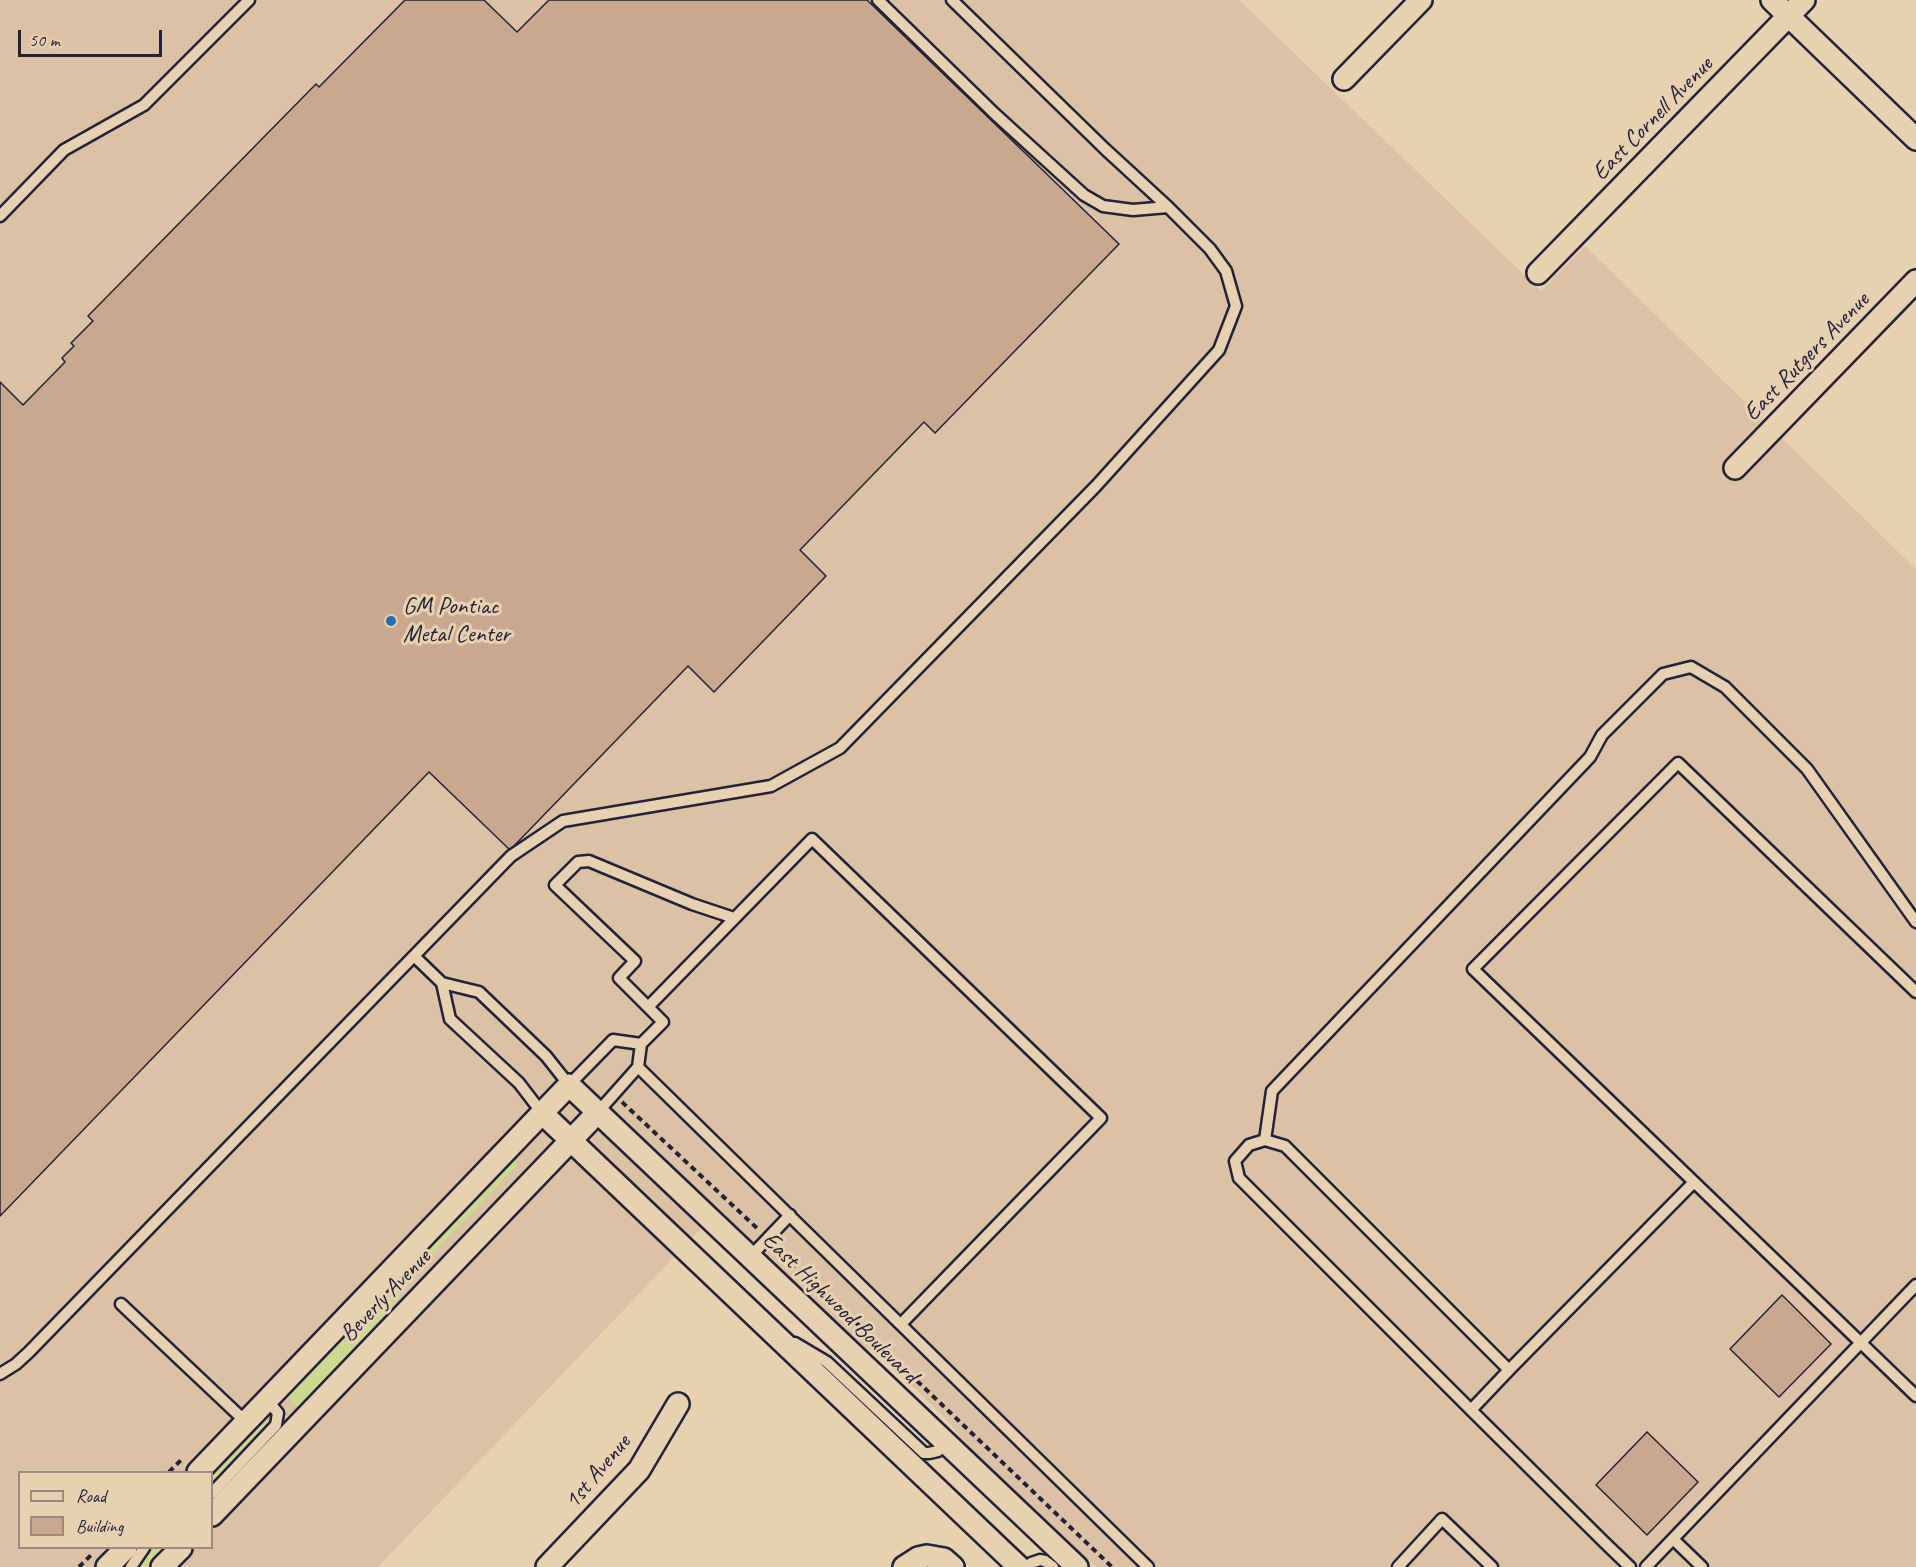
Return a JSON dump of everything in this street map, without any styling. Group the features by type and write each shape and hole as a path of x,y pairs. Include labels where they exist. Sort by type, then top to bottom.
{"street":[{"path":"1344,79 1421,0"},
{"path":"1772,0 1916,139"},
{"name":"East Cornell Avenue","path":"1539,273 1803,0"},
{"name":"East Rutgers Avenue","path":"1735,468 1916,281"},
{"name":"East Highwood Boulevard","path":"569,1084 1077,1567"},
{"name":"Beverly Avenue","path":"200,1471 569,1084"},
{"name":"Beverly Avenue","path":"213,1514 598,1112"},
{"path":"542,1113 1019,1567"},
{"name":"1st Avenue","path":"547,1567 639,1470 678,1404"},
{"path":"107,1567 125,1549"},
{"path":"161,1567 180,1549"},
{"path":"904,1567 918,1558 927,1556 944,1559 954,1567"}],"lane":[{"path":"0,216 64,150 144,105 249,0"},
{"path":"878,0 995,114 1084,195 1103,206 1132,210 1168,207"},
{"path":"0,1374 29,1352 511,856 563,821 771,786 840,748 1096,486 1219,350 1236,306 1227,271 1210,249 1168,207 1104,149 952,0"},
{"path":"1265,1140 1272,1091 1590,757 1602,735 1663,674 1690,667 1725,687 1807,769 1916,922"},
{"path":"1916,992 1678,764 1473,969 1916,1396"},
{"path":"648,1007 812,839 1101,1118 901,1324"},
{"path":"598,1112 638,1067 641,1044 663,1022 619,978 635,961 555,885 578,862 589,861 692,904 734,918"},
{"path":"414,956 442,983 480,992 546,1056 569,1084 613,1040 641,1044"},
{"path":"442,983 450,1019 519,1083 542,1113"},
{"path":"638,1067 1148,1567"},
{"path":"1509,1370 1285,1146 1265,1140 1249,1145 1235,1161 1239,1178 1630,1567"},
{"path":"1471,1410 1694,1182"},
{"path":"750,1257 790,1215"},
{"path":"1646,1567 1916,1285"},
{"path":"121,1304 246,1422"},
{"path":"768,1328 827,1362 924,1452 929,1454 938,1451 946,1443"},
{"path":"213,1492 276,1425 278,1413 267,1400"},
{"path":"1398,1567 1442,1519 1492,1567"},
{"path":"1673,1539 1702,1567"},
{"path":"131,1567 143,1549"},
{"path":"161,1567 171,1549"},
{"path":"1028,1567 1031,1563 1040,1560 1053,1567"}],"path":[{"path":"613,1095 791,1260 793,1269 828,1296 1112,1567"}],"shaded area":[{"path":"0,0 1239,0 1541,291 1585,246 1916,569 1916,1567 1096,1567 965,1444 946,1419 900,1374 854,1338 719,1210 378,1567 0,1567"}],"green space":[{"path":"513,1161 516,1161 517,1165 420,1267 380,1323 300,1406 296,1406 289,1398 290,1395"},
{"path":"267,1420 270,1422 213,1482 213,1476"},
{"path":"153,1549 161,1549 146,1567 139,1567"}],"building":[{"name":"GM Pontiac Metal Center","path":"405,0 484,0 517,32 549,0 867,0 1119,244 935,433 924,422 800,550 826,576 714,692 688,666 510,850 429,772 0,1216 0,382 23,405 65,362 62,358 74,346 71,343 93,321 88,316 316,84 319,87"},
{"path":"1782,1295 1831,1344 1779,1397 1730,1349"},
{"path":"1647,1432 1698,1482 1647,1535 1596,1485"}],"place":[{"name":"GM Pontiac Metal Center","path":"391,621"}]}
